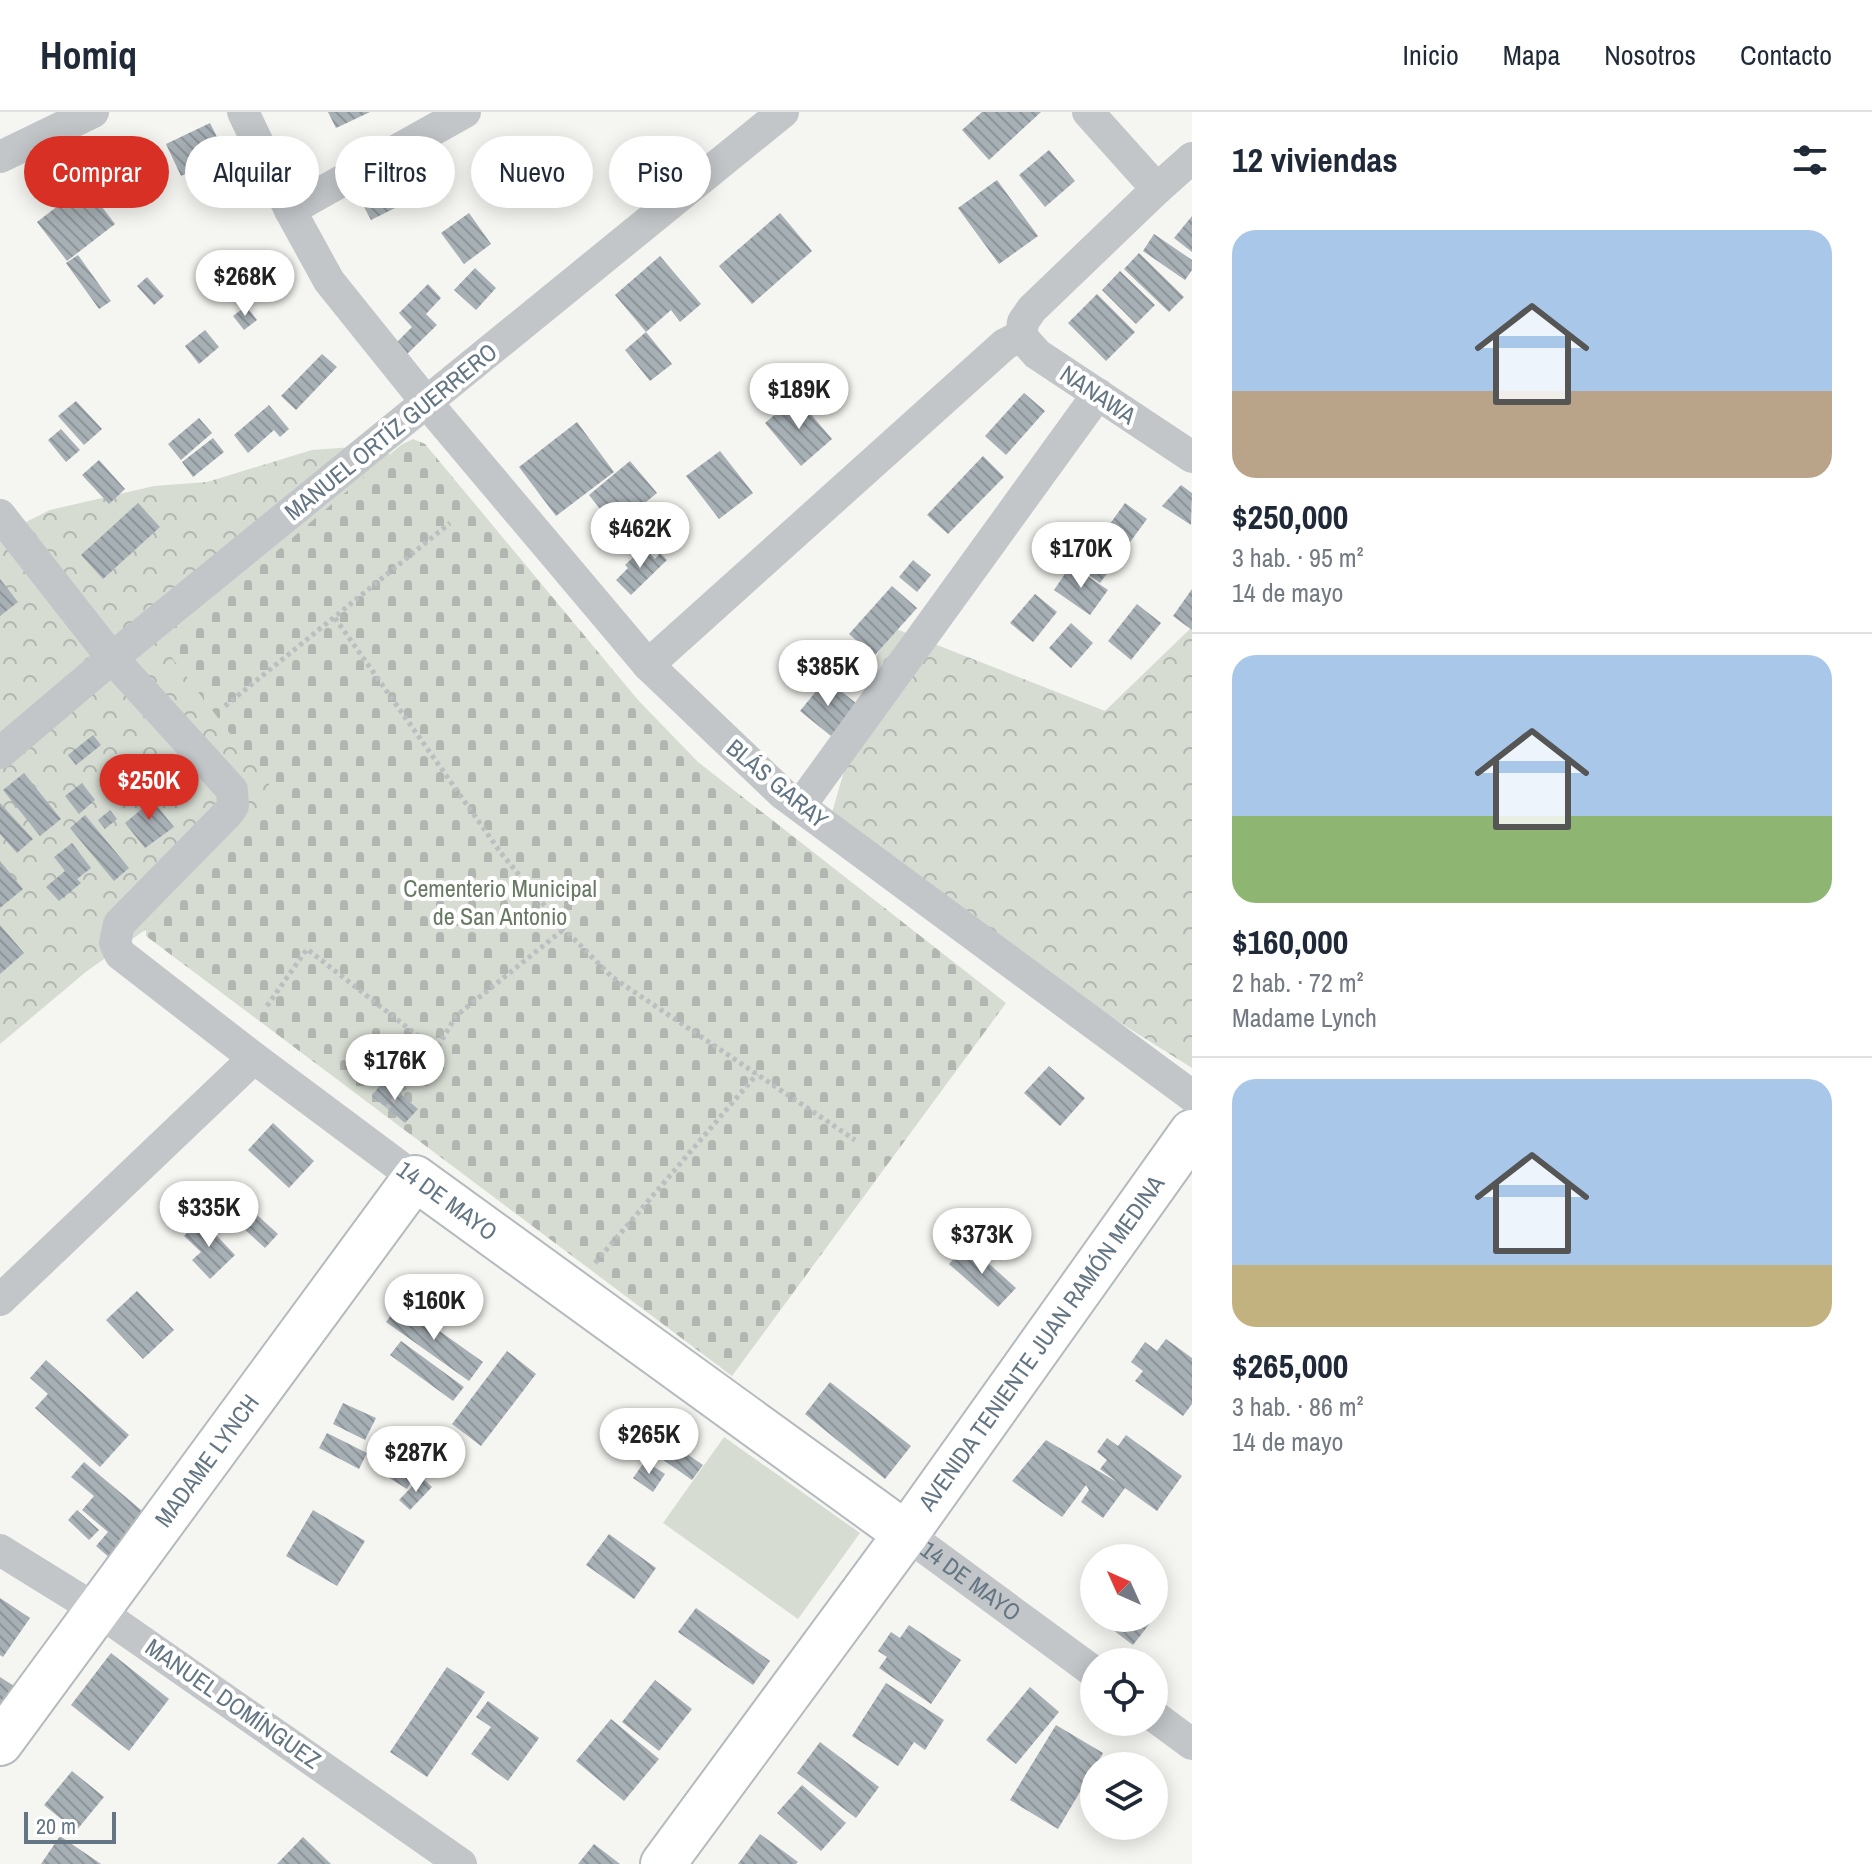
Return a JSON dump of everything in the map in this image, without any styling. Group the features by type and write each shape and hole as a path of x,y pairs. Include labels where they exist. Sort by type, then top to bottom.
{"street":[{"path":"0,157 93,112"},
{"name":"BLÁS GARAY","path":"243,112 290,210 329,281 427,403 648,665 713,729 800,806 1192,1096"},
{"path":"290,210 465,112"},
{"name":"MANUEL ORTÍZ GUERRERO","path":"0,753 112,658 783,112"},
{"path":"1088,112 1157,189"},
{"path":"648,665 1022,329 1032,309 1192,158"},
{"name":"NANAWA","path":"1022,329 1037,354 1192,457"},
{"path":"800,806 1098,394"},
{"path":"0,515 112,658"},
{"name":"14 DE MAYO","path":"112,658 232,790 234,799 228,813 119,924 115,943 120,954 415,1178 1080,1662"},
{"path":"0,1300 254,1058"},
{"name":"AVENIDA TENIENTE JUAN RAMÓN MEDINA","path":"663,1864 906,1534 1192,1132"},
{"name":"MADAME LYNCH","path":"0,1743 415,1178"},
{"name":"MANUEL DOMÍNGUEZ","path":"0,1550 97,1610 461,1864"},
{"path":"1168,1726 1192,1744"}],"path":[{"path":"225,706 450,523"},
{"path":"335,618 501,853 564,929 612,977 855,1140"},
{"path":"387,1108 436,1050 456,1016 564,929"},
{"path":"267,1006 307,949 436,1050"},
{"path":"595,1263 757,1074"}],"green space":[{"name":"Cementerio Municipal de San Antonio","path":"413,439 425,444 638,700 698,762 1006,1003 732,1376 146,936 146,921 280,803 166,650 174,639 401,445"},
{"path":"367,446 416,464 512,636 169,913 87,971 0,1044 0,535 50,510 154,486 207,482 312,450"},
{"path":"886,625 1105,711 1192,627 1192,1068 825,837"},
{"path":"724,1437 860,1533 798,1619 663,1523"}],"building":[{"path":"328,112 370,112 336,128"},
{"path":"982,112 1041,112 989,160 962,130"},
{"path":"210,123 216,136 185,136 185,174 181,176 169,150 169,143"},
{"path":"1049,150 1075,181 1045,207 1019,175"},
{"path":"997,180 1038,236 999,264 958,208"},
{"path":"55,208 103,208 115,224 67,261 37,222"},
{"path":"365,208 395,208 371,220"},
{"path":"469,213 491,244 464,264 441,233"},
{"path":"780,213 812,251 752,304 719,266"},
{"path":"1192,216 1192,252 1174,238"},
{"path":"1154,234 1192,260 1192,270 1185,280 1143,251"},
{"path":"1139,253 1184,297 1169,312 1124,269"},
{"path":"78,255 111,301 99,309 66,263"},
{"path":"660,256 701,304 680,322 671,310 646,332 615,295"},
{"path":"475,268 496,288 476,310 454,290"},
{"path":"1120,271 1155,305 1136,324 1102,290"},
{"path":"147,277 164,296 154,305 137,286"},
{"path":"428,284 441,298 426,314 437,325 405,356 394,345 412,327 399,313"},
{"path":"1097,294 1135,332 1106,361 1068,323"},
{"path":"246,306 257,320 244,330 233,316"},
{"path":"205,330 219,347 199,364 185,346"},
{"path":"646,332 672,364 650,381 625,350"},
{"path":"322,354 337,367 296,410 281,396"},
{"path":"1024,393 1045,411 1006,455 985,436"},
{"path":"796,397 832,439 801,466 765,423"},
{"path":"76,401 102,429 84,445 58,416"},
{"path":"269,405 289,429 280,437 274,430 248,453 234,435"},
{"path":"199,418 212,433 181,460 168,444"},
{"path":"577,422 614,472 556,516 519,467"},
{"path":"61,429 80,450 66,462 48,440"},
{"path":"213,438 224,452 193,477 182,462"},
{"path":"720,451 753,493 719,519 686,476"},
{"path":"983,456 1004,477 948,534 927,515"},
{"path":"99,460 125,489 109,504 82,475"},
{"path":"630,461 657,493 615,527 589,495"},
{"path":"1181,485 1192,493 1191,525 1162,506"},
{"path":"138,503 160,527 103,579 81,555"},
{"path":"1125,503 1147,519 1100,583 1069,560 1089,532 1099,539"},
{"path":"644,547 655,559 660,553 667,560 631,595 616,580 628,568 625,565"},
{"path":"913,560 931,575 917,592 899,577"},
{"path":"1071,565 1108,590 1090,615 1054,590"},
{"path":"0,579 18,602 0,616"},
{"path":"892,586 917,608 874,656 849,634"},
{"path":"1192,589 1192,630 1173,616"},
{"path":"1035,594 1057,612 1033,642 1010,623"},
{"path":"1137,604 1161,623 1131,660 1108,641"},
{"path":"1071,623 1093,643 1071,668 1049,648"},
{"path":"826,679 857,704 831,736 800,711"},
{"path":"93,735 101,745 76,765 68,755"},
{"path":"24,773 61,819 40,836 3,790"},
{"path":"82,783 95,800 79,814 65,796"},
{"path":"145,791 174,827 145,848 125,823 143,808 135,798"},
{"path":"0,803 33,839 17,853 0,834"},
{"path":"110,810 117,819 105,829 98,820"},
{"path":"85,815 129,868 114,881 70,828"},
{"path":"72,843 91,868 77,879 81,883 59,901 46,887 65,871 54,857"},
{"path":"0,861 23,889 0,908"},
{"path":"0,925 24,953 0,974"},
{"path":"1049,1066 1085,1098 1060,1126 1024,1093"},
{"path":"384,1080 418,1109 405,1123 372,1096"},
{"path":"273,1123 314,1161 289,1188 248,1150"},
{"path":"233,1193 278,1234 265,1248 220,1207"},
{"path":"201,1219 235,1255 210,1279 192,1260 201,1252 184,1236"},
{"path":"967,1244 1016,1288 998,1307 949,1264"},
{"path":"137,1291 174,1330 143,1359 106,1320"},
{"path":"400,1303 483,1362 469,1381 386,1322"},
{"path":"1166,1339 1192,1358 1192,1404 1183,1416 1135,1381 1143,1371 1131,1362 1145,1342 1157,1351"},
{"path":"401,1341 464,1387 453,1401 390,1355"},
{"path":"507,1351 536,1374 481,1446 452,1424"},
{"path":"46,1360 129,1435 100,1467 35,1408 48,1394 30,1378"},
{"path":"830,1382 911,1446 885,1479 805,1414"},
{"path":"343,1403 376,1418 365,1440 333,1424"},
{"path":"327,1433 367,1453 359,1469 319,1448"},
{"path":"1126,1435 1182,1476 1157,1511 1125,1488 1103,1518 1081,1502 1089,1490 1086,1485 1062,1517 1012,1481 1046,1440 1117,1482 1100,1469 1107,1460 1097,1452 1107,1438 1118,1446"},
{"path":"662,1437 703,1465 692,1480 652,1452"},
{"path":"383,1456 414,1476 407,1489 375,1469"},
{"path":"645,1461 665,1474 653,1492 633,1478"},
{"path":"84,1462 147,1515 110,1558 96,1546 108,1532 82,1510 94,1496 71,1477"},
{"path":"421,1477 432,1487 410,1510 399,1500"},
{"path":"77,1510 99,1530 89,1540 68,1520"},
{"path":"313,1510 365,1541 337,1586 286,1556"},
{"path":"609,1534 656,1568 634,1599 586,1565"},
{"path":"0,1598 30,1618 3,1657 0,1655"},
{"path":"696,1608 770,1661 753,1685 678,1632"},
{"path":"909,1625 961,1660 931,1704 879,1668 887,1657 878,1651 891,1632 900,1638"},
{"path":"1116,1632 1143,1632 1133,1645"},
{"path":"111,1653 169,1699 129,1751 71,1705"},
{"path":"447,1667 485,1692 427,1777 390,1752"},
{"path":"0,1677 14,1686 0,1707"},
{"path":"655,1680 692,1709 659,1751 622,1722"},
{"path":"886,1683 944,1720 925,1750 914,1742 898,1766 852,1736"},
{"path":"1030,1687 1059,1712 1016,1764 986,1740"},
{"path":"488,1701 539,1738 508,1781 471,1754 491,1727 476,1717"},
{"path":"611,1719 659,1759 624,1801 576,1761"},
{"path":"1056,1725 1101,1752 1080,1752 1080,1792 1058,1829 1010,1800"},
{"path":"820,1742 879,1787 856,1818 797,1773"},
{"path":"72,1771 104,1797 76,1831 44,1805"},
{"path":"802,1785 846,1823 821,1851 777,1813"},
{"path":"760,1834 798,1862 738,1864"},
{"path":"60,1836 101,1864 41,1864"},
{"path":"303,1837 331,1864 277,1864"},
{"path":"594,1844 620,1864 578,1864"}]}
